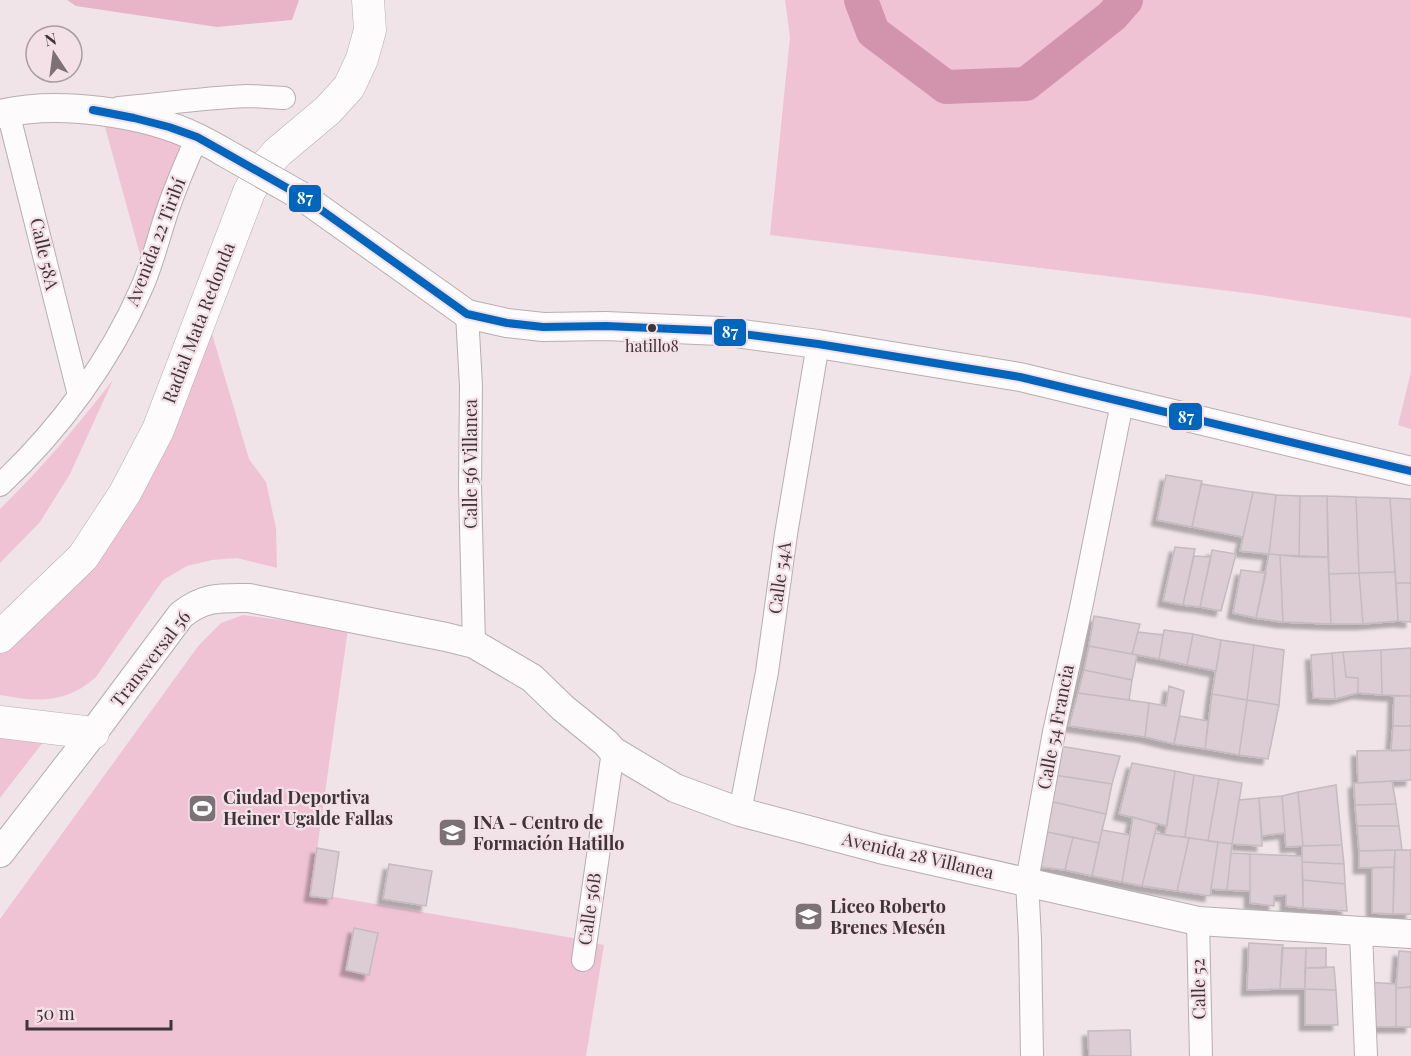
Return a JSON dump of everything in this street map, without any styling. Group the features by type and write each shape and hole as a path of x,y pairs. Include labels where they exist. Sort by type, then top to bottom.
{"main road":[{"name":"Radial Mata Redonda","path":"0,637 83,557 125,493 158,430 249,192 260,172 278,152 328,110 349,87 362,59 370,30 368,0"},
{"path":"0,722 93,734"}],"street":[{"path":"4,113 45,108 93,110 229,97 284,98"},
{"path":"93,110 169,127 197,137 303,197 467,315 543,327 606,326 720,331 1020,377 1411,471"},
{"name":"Calle 58A","path":"4,113 79,395"},
{"name":"Avenida 22 Tiribí","path":"0,485 39,447 79,395 116,339 143,285 169,206 197,137"},
{"name":"Calle 56 Villanea","path":"467,315 471,386 474,644"},
{"name":"Calle 54A","path":"740,812 767,672 786,534 819,345"},
{"name":"Calle 54 Francia","path":"1032,1056 1027,881 1054,732 1122,403"},
{"name":"Transversal 56","path":"0,853 93,734 181,615 192,606 219,598 249,598 474,644"},
{"path":"446,637 473,614"},
{"name":"Avenida 28 Villanea","path":"474,644 532,678 562,708 614,751 675,788 740,812 880,849 1198,921 1411,934"},
{"name":"Calle 56B","path":"583,960 614,751"},
{"name":"Calle 52","path":"1198,921 1201,1056"},
{"path":"1361,932 1366,1056"}],"shaded area":[{"path":"67,0 299,0 292,20 217,27 76,6"},
{"path":"785,0 1411,0 1411,318 1254,294 770,235 790,37"},
{"path":"102,116 186,139 144,269"},
{"path":"207,317 249,459 266,482 276,528 277,568 237,558 212,560 187,566 163,580 96,677 85,686 51,699 39,700 0,695 0,636 53,590"},
{"path":"1411,372 1411,429 1398,425"},
{"path":"113,380 70,474 40,522 0,563 0,509 59,446"},
{"name":"Ciudad Deportiva Heiner Ugalde Fallas","path":"243,615 348,629 311,893 604,945 586,1056 0,1056 0,919 199,645 221,623"},
{"path":"0,723 47,737 0,798"}],"building":[{"path":"1166,475 1202,481 1192,527 1157,520"},
{"path":"1201,484 1253,492 1243,537 1192,527"},
{"path":"1253,492 1276,495 1269,554 1240,551"},
{"path":"1276,495 1300,496 1299,557 1269,554"},
{"path":"1300,496 1327,496 1328,557 1299,557"},
{"path":"1327,496 1356,497 1359,573 1329,574"},
{"path":"1356,497 1390,498 1395,572 1359,573"},
{"path":"1390,498 1411,499 1411,583 1396,583"},
{"path":"1175,547 1195,549 1183,605 1163,601"},
{"path":"1212,550 1236,554 1221,611 1200,607"},
{"path":"1269,554 1280,555 1283,622 1256,618"},
{"path":"1280,555 1328,557 1331,624 1283,622"},
{"path":"1194,556 1211,557 1200,607 1183,605"},
{"path":"1241,570 1266,573 1256,618 1233,613"},
{"path":"1395,572 1398,621 1363,624 1359,573"},
{"path":"1359,573 1363,624 1331,624 1329,574"},
{"path":"1396,583 1411,583 1411,622 1398,621"},
{"path":"1094,616 1140,624 1132,654 1089,646"},
{"path":"1164,630 1193,634 1187,665 1159,659"},
{"path":"1138,632 1163,635 1159,659 1132,654"},
{"path":"1193,634 1221,640 1216,671 1187,665"},
{"path":"1221,640 1254,645 1247,700 1212,694"},
{"path":"1254,645 1284,650 1279,705 1247,700"},
{"path":"1089,646 1137,655 1132,680 1084,670"},
{"path":"1411,648 1411,696 1382,695 1381,650"},
{"path":"1381,650 1382,695 1358,693 1358,678 1346,677 1343,652"},
{"path":"1343,652 1346,677 1358,678 1358,693 1335,699 1332,653"},
{"path":"1332,653 1335,699 1313,698 1311,655"},
{"path":"1084,670 1132,680 1129,700 1078,693"},
{"path":"1169,686 1184,691 1174,744 1145,737 1149,703 1166,706"},
{"path":"1078,693 1149,703 1145,737 1069,726"},
{"path":"1212,694 1247,700 1239,755 1205,749"},
{"path":"1394,696 1411,696 1411,726 1393,726"},
{"path":"1247,700 1279,705 1268,759 1239,755"},
{"path":"1180,716 1208,721 1205,749 1174,744"},
{"path":"1393,726 1411,726 1411,750 1391,751"},
{"path":"1060,746 1120,756 1112,784 1055,775"},
{"path":"1411,750 1411,780 1358,783 1357,751"},
{"path":"1132,763 1175,771 1167,826 1119,814"},
{"path":"1175,771 1194,775 1185,837 1165,835"},
{"path":"1055,775 1112,784 1106,814 1049,801"},
{"path":"1194,775 1219,779 1208,841 1185,837"},
{"path":"1219,779 1242,783 1232,844 1208,841"},
{"path":"1392,781 1396,804 1355,805 1354,783"},
{"path":"1336,785 1342,845 1303,846 1298,792"},
{"path":"1298,792 1303,846 1286,847 1282,796"},
{"path":"1282,796 1285,833 1262,836 1259,798"},
{"path":"1259,798 1262,846 1232,844 1239,800"},
{"path":"1049,801 1106,814 1099,843 1047,832"},
{"path":"1396,804 1399,826 1357,826 1355,805"},
{"path":"1133,817 1157,824 1142,886 1122,882"},
{"path":"1357,826 1399,826 1402,850 1359,851"},
{"path":"1102,830 1130,835 1122,882 1092,876"},
{"path":"1047,832 1073,837 1065,870 1040,867"},
{"path":"1155,833 1189,838 1177,891 1142,886"},
{"path":"1073,837 1099,843 1092,876 1065,870"},
{"path":"1189,838 1218,842 1210,896 1177,891"},
{"path":"1218,842 1232,844 1227,890 1211,889"},
{"path":"1342,845 1344,864 1302,862 1302,846"},
{"path":"317,848 339,852 332,899 310,896"},
{"path":"1395,850 1411,850 1411,914 1393,914"},
{"path":"1395,850 1394,867 1359,868 1359,851"},
{"path":"1231,853 1250,854 1250,891 1227,890"},
{"path":"1250,854 1302,856 1303,908 1286,906 1286,895 1274,896 1274,906 1250,903"},
{"path":"1302,862 1344,864 1345,884 1303,880"},
{"path":"389,864 432,871 426,906 383,899"},
{"path":"1394,867 1393,914 1372,913 1372,868"},
{"path":"1303,880 1345,884 1347,911 1303,908"},
{"path":"354,928 378,933 369,975 346,970"},
{"path":"1249,943 1283,945 1280,989 1247,990"},
{"path":"1282,948 1306,948 1305,989 1280,989"},
{"path":"1306,948 1326,948 1326,968 1305,968"},
{"path":"1399,951 1411,952 1411,987 1396,988"},
{"path":"1334,967 1336,990 1305,989 1305,968"},
{"path":"1366,982 1396,984 1396,1027 1365,1027"},
{"path":"1411,987 1411,1027 1396,1027 1396,988"},
{"path":"1305,989 1336,990 1338,1025 1305,1025"},
{"path":"1130,1030 1131,1056 1089,1056 1088,1031"}],"waterway":[{"path":"861,0 873,32 946,87 1026,84 1112,16 1126,0"}],"transit line":[{"name":"87","path":"93,110 169,127 197,137 303,197 467,314 507,323 543,327 606,326 720,331 818,344 1020,377 1411,471"}],"place":[{"name":"hatillo8","path":"652,328"},
{"name":"Ciudad Deportiva Heiner Ugalde Fallas","path":"202,808"},
{"name":"INA - Centro de Formación Hatillo","path":"452,833"},
{"name":"Liceo Roberto Brenes Mesén","path":"809,917"}]}
